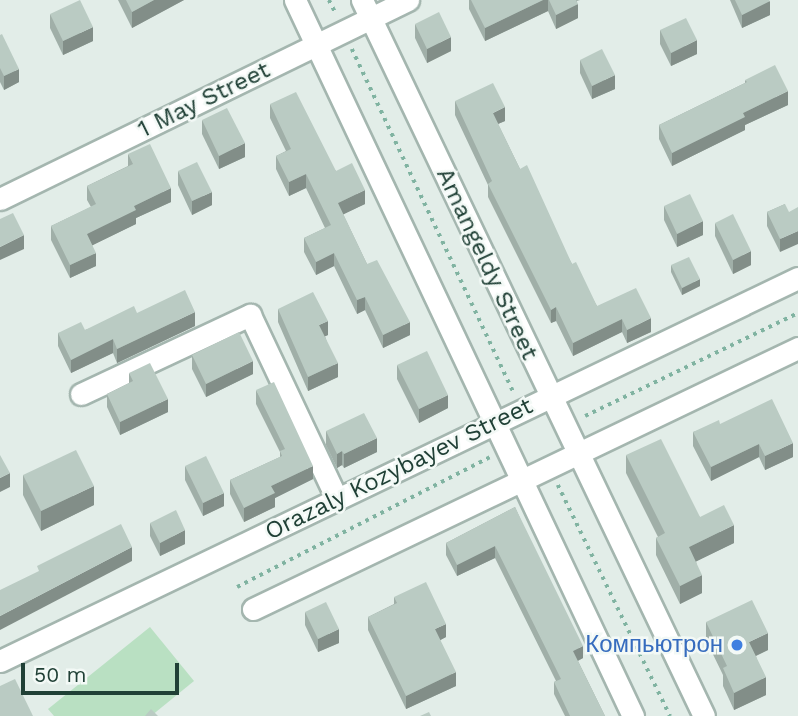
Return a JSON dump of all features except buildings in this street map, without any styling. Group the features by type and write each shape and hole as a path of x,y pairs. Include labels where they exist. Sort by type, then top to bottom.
{"street":[{"path":"295,0 633,716"},
{"name":"1 May Street","path":"0,200 317,45 340,23 366,9 408,0"},
{"name":"Amangeldy Street","path":"366,9 704,716"},
{"name":"Orazaly Kozybayev Street","path":"0,661 798,278"},
{"path":"81,394 250,315 337,499"},
{"path":"253,609 798,348"}],"path":[{"path":"329,0 522,410"},
{"path":"564,426 798,313"},
{"path":"237,587 507,449"},
{"path":"549,467 670,716"}],"green space":[{"path":"150,627 194,681 151,716 54,716 48,709"}],"place":[{"name":"Компьютрон","path":"737,645"}]}
